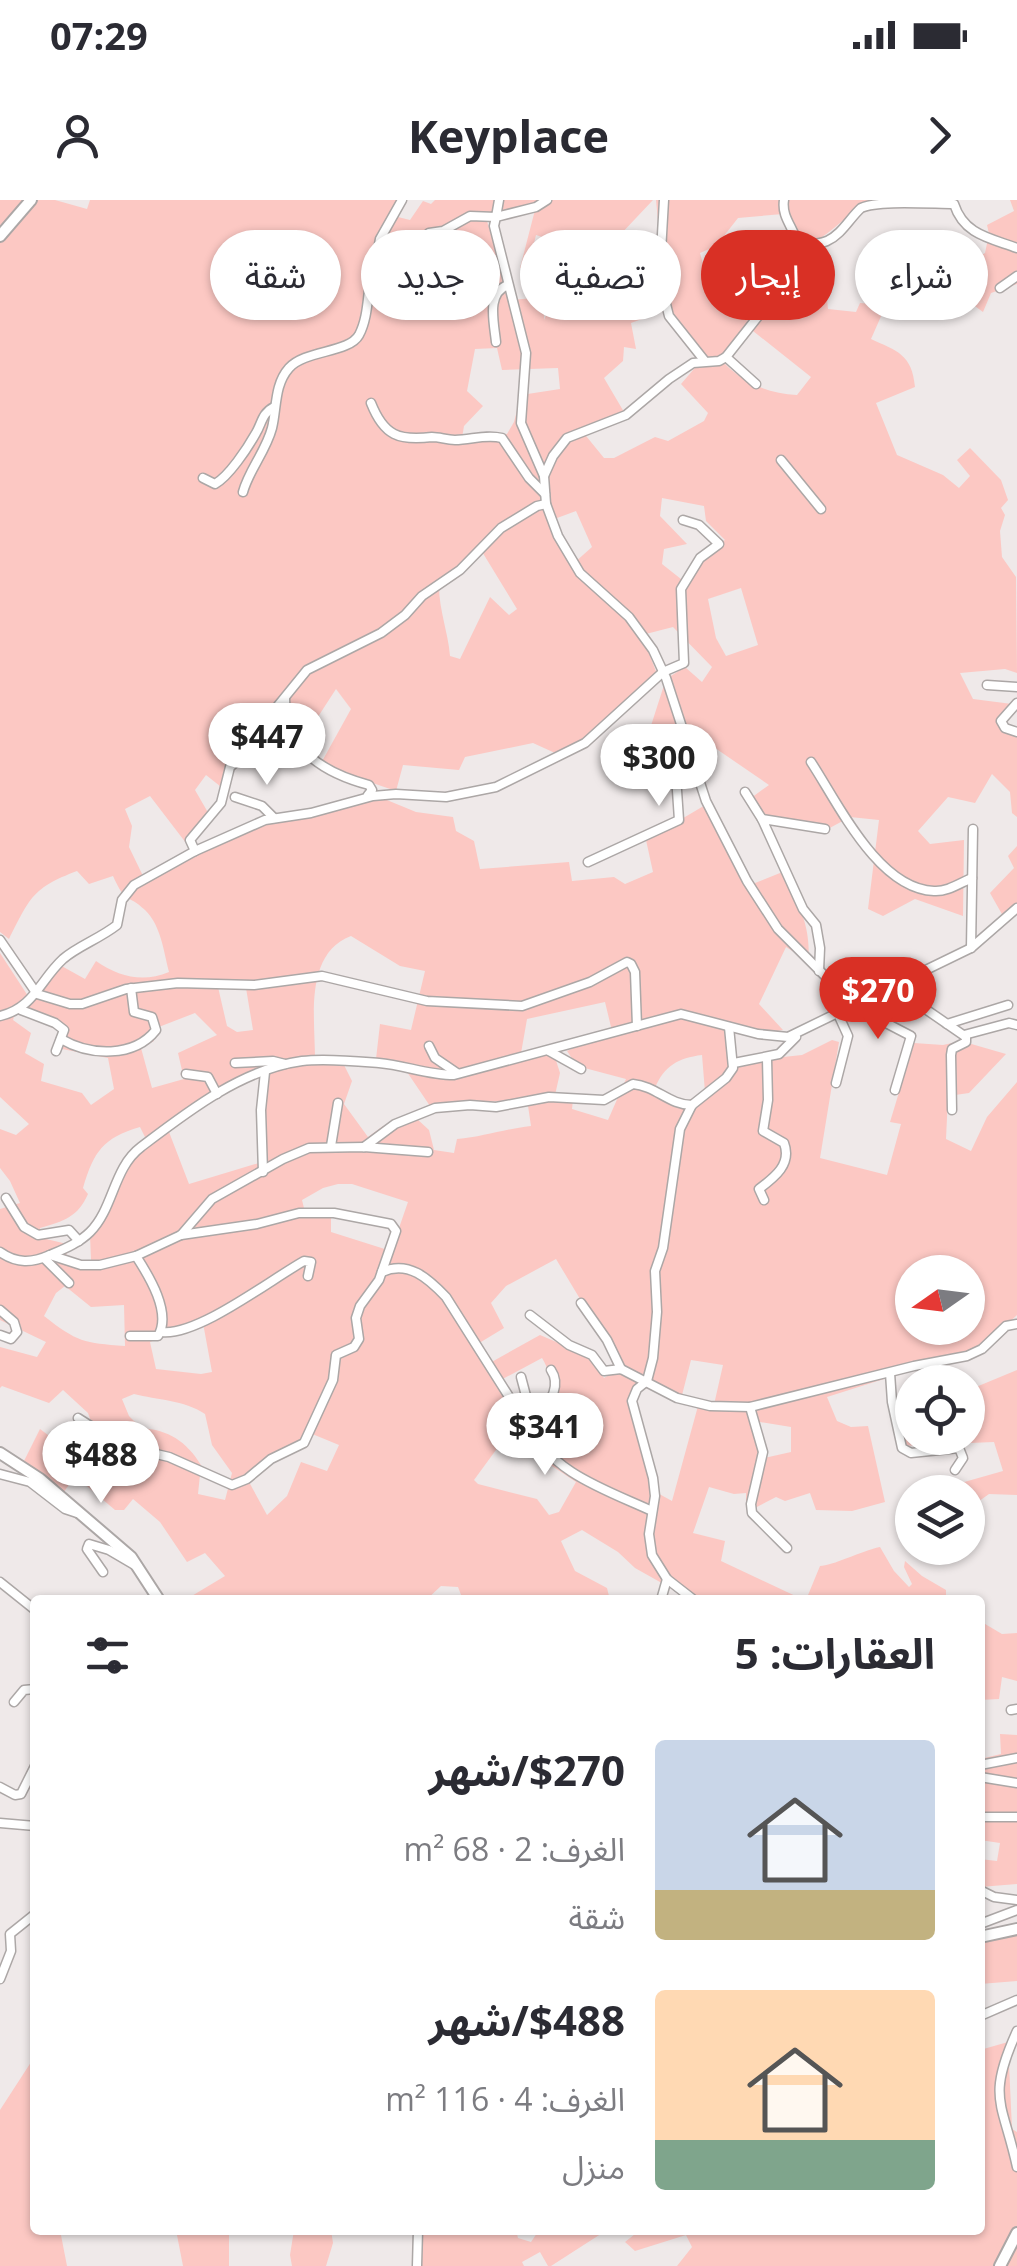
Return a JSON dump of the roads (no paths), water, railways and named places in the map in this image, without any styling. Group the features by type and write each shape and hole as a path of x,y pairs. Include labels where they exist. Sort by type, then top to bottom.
{"main road":[{"path":"0,236 31,200"},
{"path":"0,1452 28,1470 142,1570 156,1595"},
{"path":"985,1937 1017,1929"},
{"path":"1000,2266 1017,2233"}],"street":[{"path":"387,230 402,200"},
{"path":"498,200 496,242 526,354 521,423 544,476 545,499"},
{"path":"445,230 470,216 496,216 536,207 547,200"},
{"path":"662,230 664,200"},
{"path":"784,200 785,219 792,230"},
{"path":"835,236 871,202 954,202 970,230 1017,248"},
{"path":"1000,288 1017,276"},
{"path":"496,342 495,295 508,285"},
{"path":"243,492 271,432 274,407 290,368 318,352 355,341 363,320"},
{"path":"672,320 704,361"},
{"path":"544,476 567,438 626,415 693,363 720,361 755,320"},
{"path":"726,357 756,384"},
{"path":"371,403 381,423 404,439 502,438 545,499 568,557 643,632 663,672 706,801 747,881 778,929 855,1006"},
{"path":"203,478 215,484 229,475 266,411 274,407"},
{"path":"781,460 820,508"},
{"path":"195,851 190,840 221,803 230,766 258,743 272,714 308,670 382,633 422,596 460,570 501,528 545,499"},
{"path":"0,1016 21,1010 64,959 117,925 122,900 134,885 195,851 274,818 311,813 365,798 396,794 426,798 468,795 523,776 585,744 663,672 679,668 686,657 681,589 700,558 720,544 700,526 683,520"},
{"path":"987,685 1017,687"},
{"path":"285,699 293,739 320,764 369,785 372,793 365,798"},
{"path":"1017,703 1002,719 1003,727 1017,732"},
{"path":"588,862 679,820 675,761 691,752"},
{"path":"811,762 856,834 896,876 932,891 946,890 972,878"},
{"path":"746,792 803,909 818,930 818,971"},
{"path":"235,797 262,806 274,818"},
{"path":"762,819 825,829"},
{"path":"971,948 973,829"},
{"path":"734,1063 767,1059 785,1049 798,1035 971,948 1017,908"},
{"path":"0,940 37,994 54,1002 82,1004 132,988 178,983 254,985 322,976 417,1000 522,1006 590,982 627,962 635,972 636,1026"},
{"path":"890,987 964,1035 966,1042 956,1045 951,1055 952,1110"},
{"path":"890,987 886,1023 911,1036 895,1090"},
{"path":"62,1039 75,1047 106,1052 131,1048 154,1035 152,1017 134,1012 132,988"},
{"path":"946,1024 1008,1005"},
{"path":"21,1010 64,1030 56,1051"},
{"path":"0,1252 22,1262 47,1256 79,1241 99,1220 130,1156 216,1094 286,1064 306,1060 373,1062 422,1072 459,1074 687,1014 771,1036 798,1035"},
{"path":"836,1083 848,1036 838,1014"},
{"path":"964,1035 1009,1023 1017,1025"},
{"path":"688,1595 667,1579 649,1545 653,1478 632,1408 634,1394 647,1382 656,1330 655,1271 665,1236 680,1129 692,1105 726,1078 734,1063 729,1027"},
{"path":"429,1046 434,1058 459,1074"},
{"path":"548,1050 580,1069"},
{"path":"764,1200 760,1189 782,1170 787,1153 784,1144 763,1131 768,1100 767,1059"},
{"path":"235,1062 273,1060 286,1064"},
{"path":"264,1172 261,1110 265,1072"},
{"path":"186,1074 208,1077 216,1094"},
{"path":"364,1147 395,1124 435,1108 496,1107 554,1097 604,1100 633,1084 651,1088 678,1104 692,1105"},
{"path":"331,1146 338,1103"},
{"path":"181,1234 212,1199 294,1153 331,1146 428,1152"},
{"path":"6,1198 24,1227 38,1235 69,1230 79,1241"},
{"path":"47,1256 81,1265 100,1265 136,1256 181,1234 256,1224 300,1213 334,1213 375,1220 391,1224 396,1231 382,1272 360,1306 356,1318 358,1343 335,1358 333,1380 304,1443 271,1459 247,1479 232,1484 169,1457 122,1446 78,1418"},
{"path":"47,1256 69,1283"},
{"path":"136,1256 154,1285 162,1332"},
{"path":"130,1336 152,1338 162,1332 172,1333 225,1310 304,1261 311,1262 308,1276"},
{"path":"382,1272 394,1267 410,1270 435,1285 538,1441 562,1466 652,1511"},
{"path":"581,1303 607,1340 621,1369"},
{"path":"0,1310 14,1322 17,1332 11,1339 0,1336"},
{"path":"530,1315 569,1345 592,1355 604,1372 621,1369 677,1398 710,1406 750,1407 967,1356 982,1349 1006,1326 1017,1324"},
{"path":"534,1428 555,1390 556,1377 551,1370"},
{"path":"890,1373 902,1448 911,1453 959,1448 964,1454 954,1470"},
{"path":"521,1377 538,1441"},
{"path":"750,1407 763,1452 750,1504 752,1512 786,1548"},
{"path":"0,1474 30,1482 64,1509 76,1512"},
{"path":"103,1572 90,1556 90,1544 109,1550 142,1570"},
{"path":"663,1595 667,1579"},
{"path":"0,1582 30,1606"},
{"path":"14,1702 24,1690 30,1689"},
{"path":"985,1764 1017,1758"},
{"path":"0,1788 21,1794 30,1776"},
{"path":"985,1778 1017,1783"},
{"path":"985,1817 1017,1817"},
{"path":"0,1823 30,1826"},
{"path":"985,1892 1017,1900"},
{"path":"985,1922 1017,1910"},
{"path":"0,1979 11,1951 10,1934 30,1918"},
{"path":"985,2014 1017,2000"},
{"path":"1017,2031 997,2093 1017,2167"},
{"path":"417,2266 418,2235"}]}
